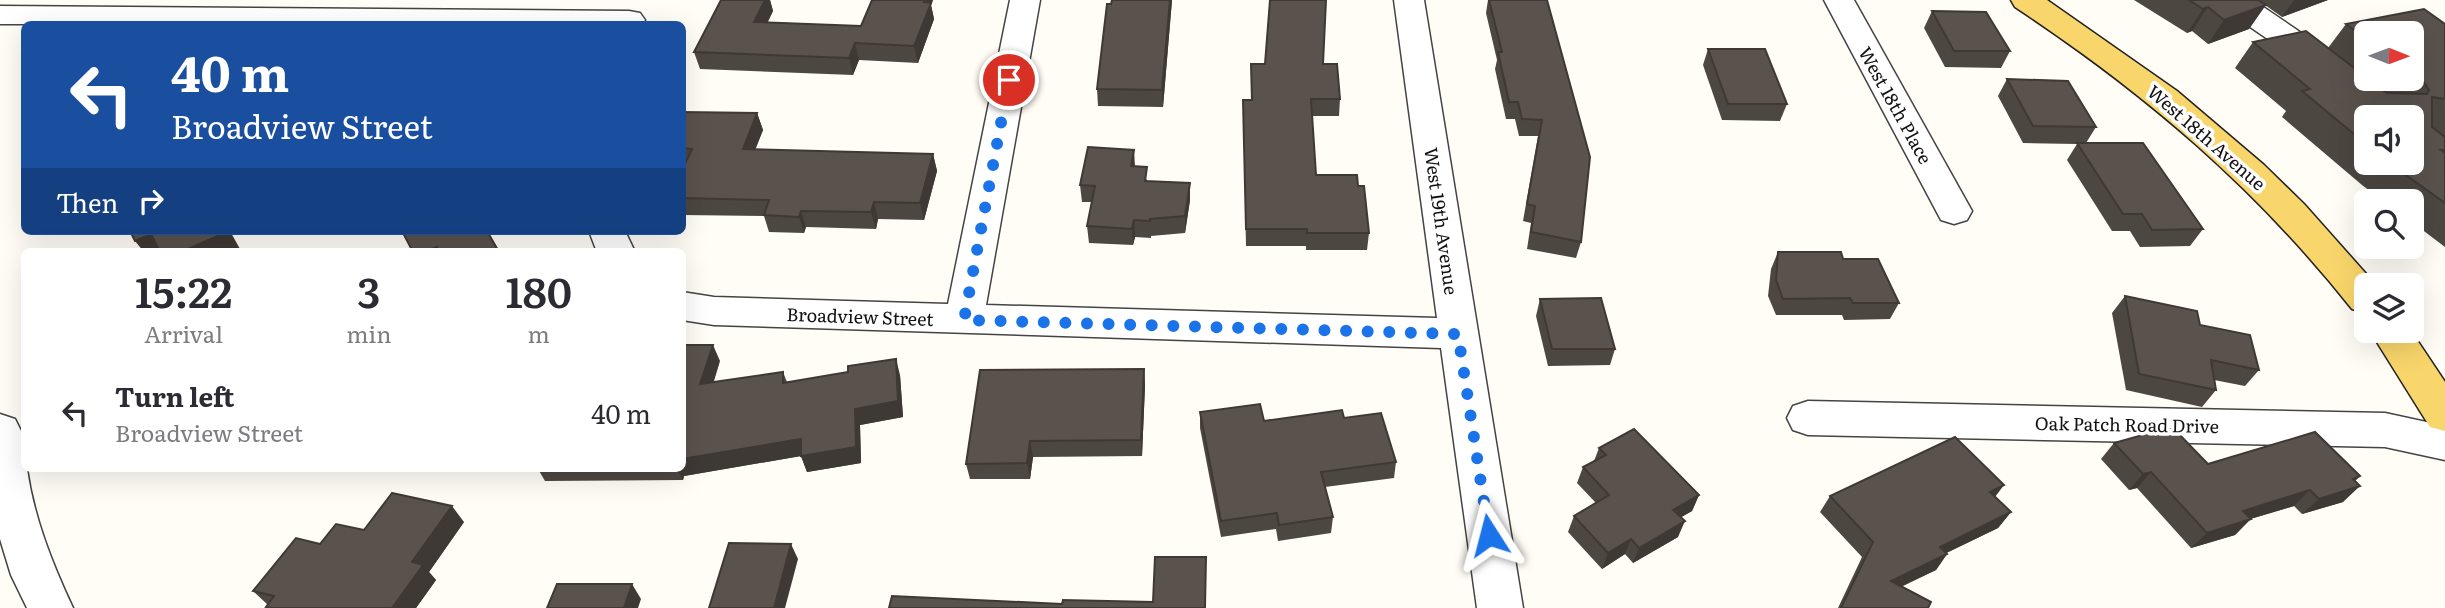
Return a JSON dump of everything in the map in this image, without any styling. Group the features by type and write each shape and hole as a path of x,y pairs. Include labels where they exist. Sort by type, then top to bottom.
{"main road":[{"name":"West 18th Avenue","path":"2026,0 2113,58 2226,149 2296,218 2354,284"},
{"path":"2398,343 2445,415"}],"street":[{"path":"964,320 1025,0"},
{"name":"West 19th Avenue","path":"1409,0 1500,608"},
{"name":"West 18th Place","path":"1839,0 1954,211"},
{"path":"2232,0 2286,37 2373,105"},
{"path":"1,16 632,15"},
{"name":"Broadview Street","path":"686,307 715,311 964,320 1458,334"},
{"name":"Oak Patch Road Drive","path":"1808,418 2385,430 2445,443"},
{"path":"0,431 9,502 34,575 50,608"}],"building":[{"path":"721,0 765,0 754,22 861,26 872,0 925,0 924,2 931,3 914,46 855,43 849,58 694,52"},
{"path":"1112,0 1170,0 1162,90 1097,89 1107,4 1111,4"},
{"path":"1270,0 1326,0 1323,64 1337,64 1340,99 1311,99 1316,175 1357,175 1358,186 1364,186 1369,233 1246,229 1243,100 1252,100 1251,64 1265,64"},
{"path":"1489,0 1547,0 1590,157 1581,242 1531,232 1535,206 1527,204 1542,120 1522,119 1518,102 1509,102 1498,52 1502,52"},
{"path":"2189,0 2258,0 2266,5 2224,20 2208,7 2203,9"},
{"path":"2424,9 2445,24 2445,99 2432,97 2432,127 2445,137 2445,150 2441,150 2445,153 2445,203 2406,175 2424,175 2424,105 2354,105 2354,134 2302,91 2310,89 2253,42 2306,31 2354,68 2354,91 2427,94 2429,90 2424,82 2424,21 2362,21"},
{"path":"1932,11 1986,12 2010,51 1954,51"},
{"path":"1708,49 1765,49 1787,104 1728,104"},
{"path":"2007,79 2068,81 2096,127 2033,126"},
{"path":"686,112 757,113 743,149 933,154 920,203 874,202 871,212 801,211 799,217 764,215 769,200 686,198 686,162 692,149 686,148"},
{"path":"2077,143 2143,143 2203,229 2152,230 2142,214 2123,214"},
{"path":"1088,147 1134,150 1131,166 1147,167 1145,181 1190,183 1185,216 1150,221 1134,220 1132,229 1087,226 1095,186 1080,185"},
{"path":"132,235 149,235 135,241"},
{"path":"152,235 220,235 190,248 158,248"},
{"path":"404,235 489,235 497,248 437,247 411,248"},
{"path":"1778,252 1841,252 1843,259 1878,259 1899,303 1853,303 1850,298 1783,299 1776,280"},
{"path":"2125,296 2197,311 2200,325 2250,335 2259,370 2211,360 2216,390 2139,374"},
{"path":"1601,298 1615,349 1552,349 1540,299"},
{"path":"686,345 713,345 700,384 783,372 783,383 848,372 848,366 896,359 898,401 855,409 856,447 801,456 801,439 686,458"},
{"path":"1144,369 1141,440 1030,441 1027,463 966,464 980,370"},
{"path":"1260,404 1264,421 1342,410 1344,418 1381,413 1396,462 1321,472 1333,517 1279,525 1277,513 1221,521 1200,412"},
{"path":"1634,429 1699,495 1673,510 1685,521 1639,548 1631,539 1608,553 1574,516 1609,495 1583,467 1606,455 1599,448"},
{"path":"2164,429 2174,429 2208,464 2315,432 2360,476 2353,479 2360,486 2319,499 2310,490 2243,511 2251,519 2207,533 2151,472 2143,474 2114,443"},
{"path":"1955,437 2004,485 1990,492 2011,512 1940,547 1947,554 1891,581 1931,602 1928,608 1841,608 1873,542 1830,496"},
{"path":"392,493 452,506 412,562 423,565 392,608 272,608 266,607 274,596 253,591 296,538 320,544 336,524 364,530"},
{"path":"729,543 791,544 774,608 709,608"},
{"path":"1155,557 1206,557 1205,608 889,608 892,596 1062,604 1063,600 1153,602"},
{"path":"557,584 632,584 624,608 547,608"}],"route":[{"path":"1009,80 964,320 1458,334 1489,535"}]}
